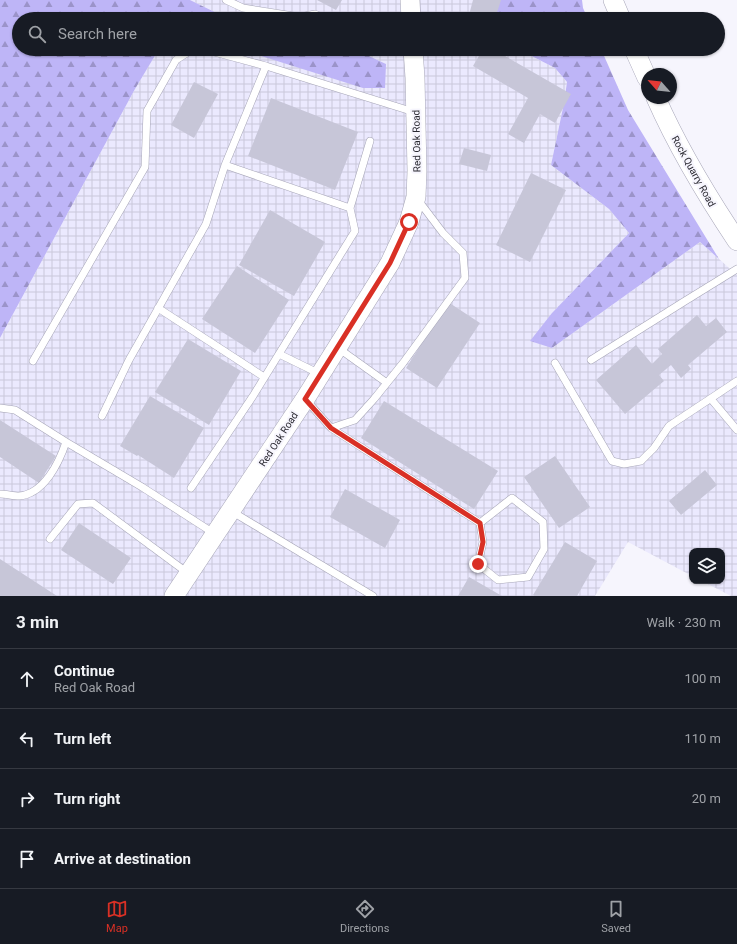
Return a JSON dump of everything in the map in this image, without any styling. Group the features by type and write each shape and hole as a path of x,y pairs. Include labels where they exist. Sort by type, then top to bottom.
{"street":[{"path":"410,0 411,12"},
{"path":"613,0 618,12"},
{"name":"Red Oak Road","path":"175,596 305,399 390,263 409,222 416,197 417,171 413,56"},
{"path":"637,56 643,68"},
{"name":"Rock Quarry Road","path":"659,104 664,117 709,198 737,241"}],"lane":[{"path":"226,0 243,8 268,12"},
{"path":"33,361 146,167 147,111 176,60 182,56"},
{"path":"229,56 266,66 416,113"},
{"path":"102,416 129,360 206,224 225,165 266,66"},
{"path":"191,488 253,396 355,231 350,208 370,141"},
{"path":"225,165 350,208"},
{"path":"331,428 355,420 403,363 465,278 463,253 443,233 416,197"},
{"path":"591,360 737,270"},
{"path":"158,308 264,377"},
{"path":"337,347 387,383"},
{"path":"279,354 320,374"},
{"path":"555,363 612,461 624,464 641,461 654,448 669,426 737,381"},
{"path":"711,398 737,430"},
{"path":"305,399 331,428 480,523 483,542 478,564 498,580 528,576 544,549 543,522 512,498 480,523"},
{"path":"0,408 15,410 142,487 215,534"},
{"path":"0,494 19,496 32,493 44,484 61,459 66,442"},
{"path":"50,539 78,504 93,503 189,574"},
{"path":"231,511 373,596"}],"shaded area":[{"path":"190,0 499,0 496,12 215,12"},
{"path":"155,56 263,56 386,64 369,56 532,56 555,68 567,82 551,165 609,209 629,233 552,313 552,348 700,242 737,275 737,596 731,596 708,584 725,584 725,548 689,548 689,574 628,542 595,596 0,596 0,338 135,89"}],"green space":[{"path":"0,0 190,0 215,12 12,12 12,56 155,56 135,89 0,338"},
{"path":"499,0 582,0 585,12 496,12"},
{"path":"261,56 369,56 386,64 385,88 363,88"},
{"path":"532,56 604,56 628,110 719,259 700,242 552,348 530,341 552,313 629,233 609,209 551,165 567,82 555,68"}],"building":[{"path":"317,0 342,0 336,10"},
{"path":"473,0 501,0 497,12 470,12"},
{"path":"479,56 505,56 571,94 555,123 540,114 524,143 508,134 528,98 473,66"},
{"path":"194,82 218,94 194,138 171,125"},
{"path":"271,98 358,132 335,190 248,156"},
{"path":"464,148 491,155 487,171 459,164"},
{"path":"531,173 566,190 530,262 496,245"},
{"path":"270,210 325,242 294,296 239,265"},
{"path":"237,266 289,300 255,353 202,319"},
{"path":"448,302 480,323 437,388 406,368"},
{"path":"697,315 706,326 716,318 727,332 688,365 691,369 681,378 671,365 659,375 664,381 625,414 596,380 636,345 652,364 662,354 658,349"},
{"path":"188,339 241,371 209,425 155,392"},
{"path":"150,396 204,428 174,478 138,455 137,456 120,446"},
{"path":"384,401 498,471 474,509 361,438"},
{"path":"0,420 56,456 39,483 0,457"},
{"path":"555,456 590,507 559,528 524,477"},
{"path":"705,470 717,485 681,515 669,501"},
{"path":"345,489 400,520 385,548 330,517"},
{"path":"79,523 131,558 113,584 61,550"},
{"path":"565,542 597,561 577,596 534,596 533,595"},
{"path":"0,559 57,596 0,596"},
{"path":"469,577 502,596 458,596"}],"route":[{"path":"409,222 390,263 305,399 331,428 480,523 483,542 478,564"}]}
